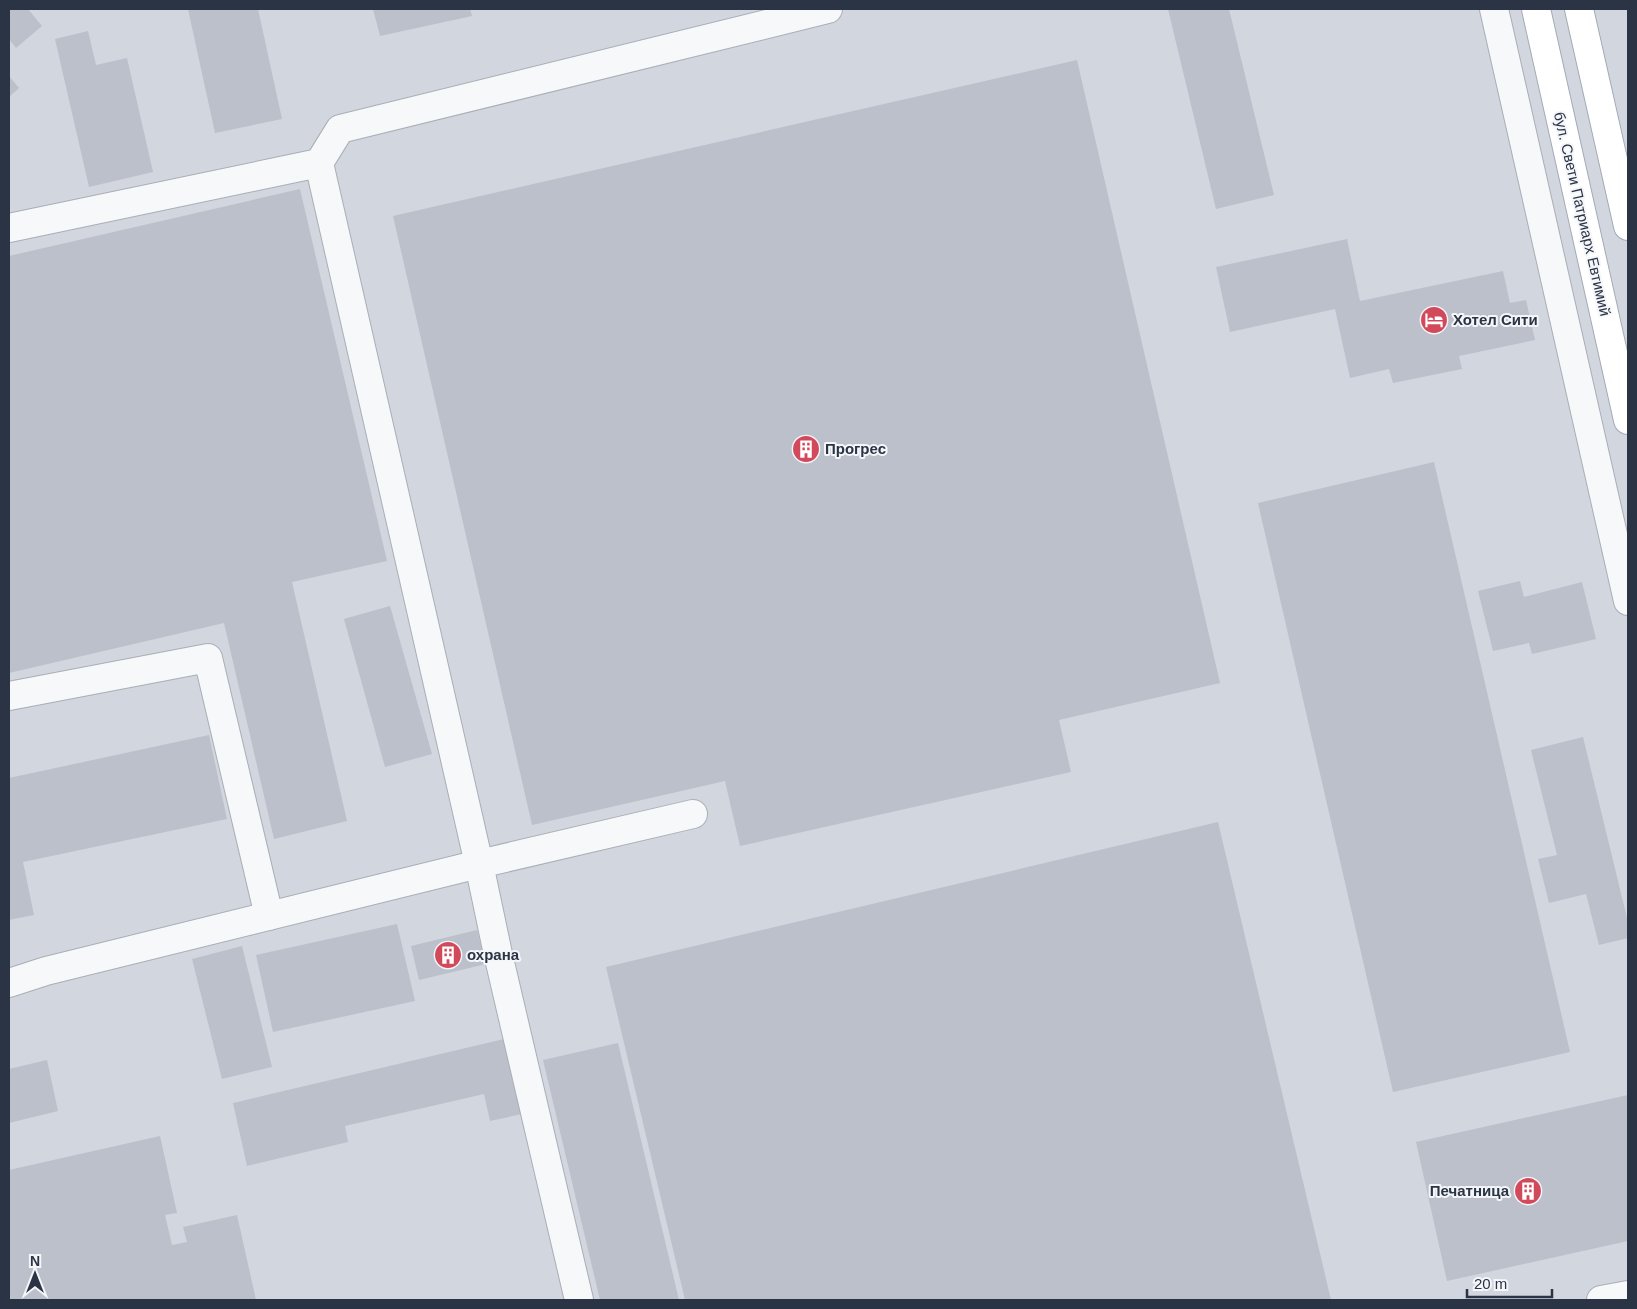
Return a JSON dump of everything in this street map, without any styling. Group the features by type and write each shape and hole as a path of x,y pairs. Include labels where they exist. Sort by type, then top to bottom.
{"main road":[{"name":"бул. Свети Патриарх Евтимий","path":"1536,9 1628,420"},
{"path":"1579,9 1628,226"}],"street":[{"path":"579,1300 498,954 319,163 340,129 828,9"},
{"path":"1494,9 1628,601"},
{"path":"9,228 319,163"},
{"path":"9,696 208,658 269,916"},
{"path":"9,983 46,971 479,864 693,814"},
{"path":"1601,1300 1628,1295"}],"shaded area":[{"path":"9,9 1628,9 1628,1300 9,1300"}],"building":[{"path":"9,9 28,9 42,26 16,48 9,39"},
{"path":"188,9 258,9 282,119 215,133"},
{"path":"373,9 470,9 472,16 380,36"},
{"path":"1168,9 1229,9 1274,195 1216,209"},
{"path":"88,31 96,65 127,58 153,172 89,187 55,39"},
{"name":"Прогрес","path":"1077,60 1220,683 1059,720 1071,772 740,846 725,781 532,825 393,216"},
{"path":"9,76 19,88 9,97"},
{"path":"300,189 387,561 292,582 347,821 274,839 224,623 9,673 9,256"},
{"name":"Хотел Сити","path":"1347,239 1360,301 1503,271 1510,303 1526,300 1535,340 1459,356 1462,369 1393,383 1389,369 1350,378 1335,309 1230,332 1216,267"},
{"path":"1434,462 1570,1052 1393,1092 1258,503"},
{"path":"1520,581 1524,597 1582,582 1596,639 1532,654 1529,643 1493,651 1478,591"},
{"path":"390,606 432,754 385,767 344,619"},
{"path":"209,735 227,819 23,862 34,915 9,920 9,778"},
{"path":"1583,737 1628,922 1628,938 1599,945 1586,894 1549,903 1538,859 1557,855 1531,750"},
{"path":"1218,822 1331,1300 685,1300 606,967"},
{"path":"397,924 415,1001 273,1032 256,955"},
{"name":"охрана","path":"477,930 486,964 419,980 411,946"},
{"path":"242,946 272,1067 222,1079 192,959"},
{"path":"504,1039 522,1114 490,1121 484,1094 345,1126 348,1142 247,1166 233,1103"},
{"path":"618,1043 679,1300 600,1300 543,1060"},
{"path":"47,1060 58,1111 9,1123 9,1069"},
{"name":"Печатница","path":"1628,1095 1628,1241 1447,1281 1416,1142"},
{"path":"160,1136 177,1213 165,1215 172,1245 187,1242 183,1227 237,1215 256,1300 9,1300 9,1170"}],"place":[{"name":"Хотел Сити","path":"1434,320"},
{"name":"Прогрес","path":"806,449"},
{"name":"охрана","path":"448,955"},
{"name":"Печатница","path":"1528,1191"}]}
